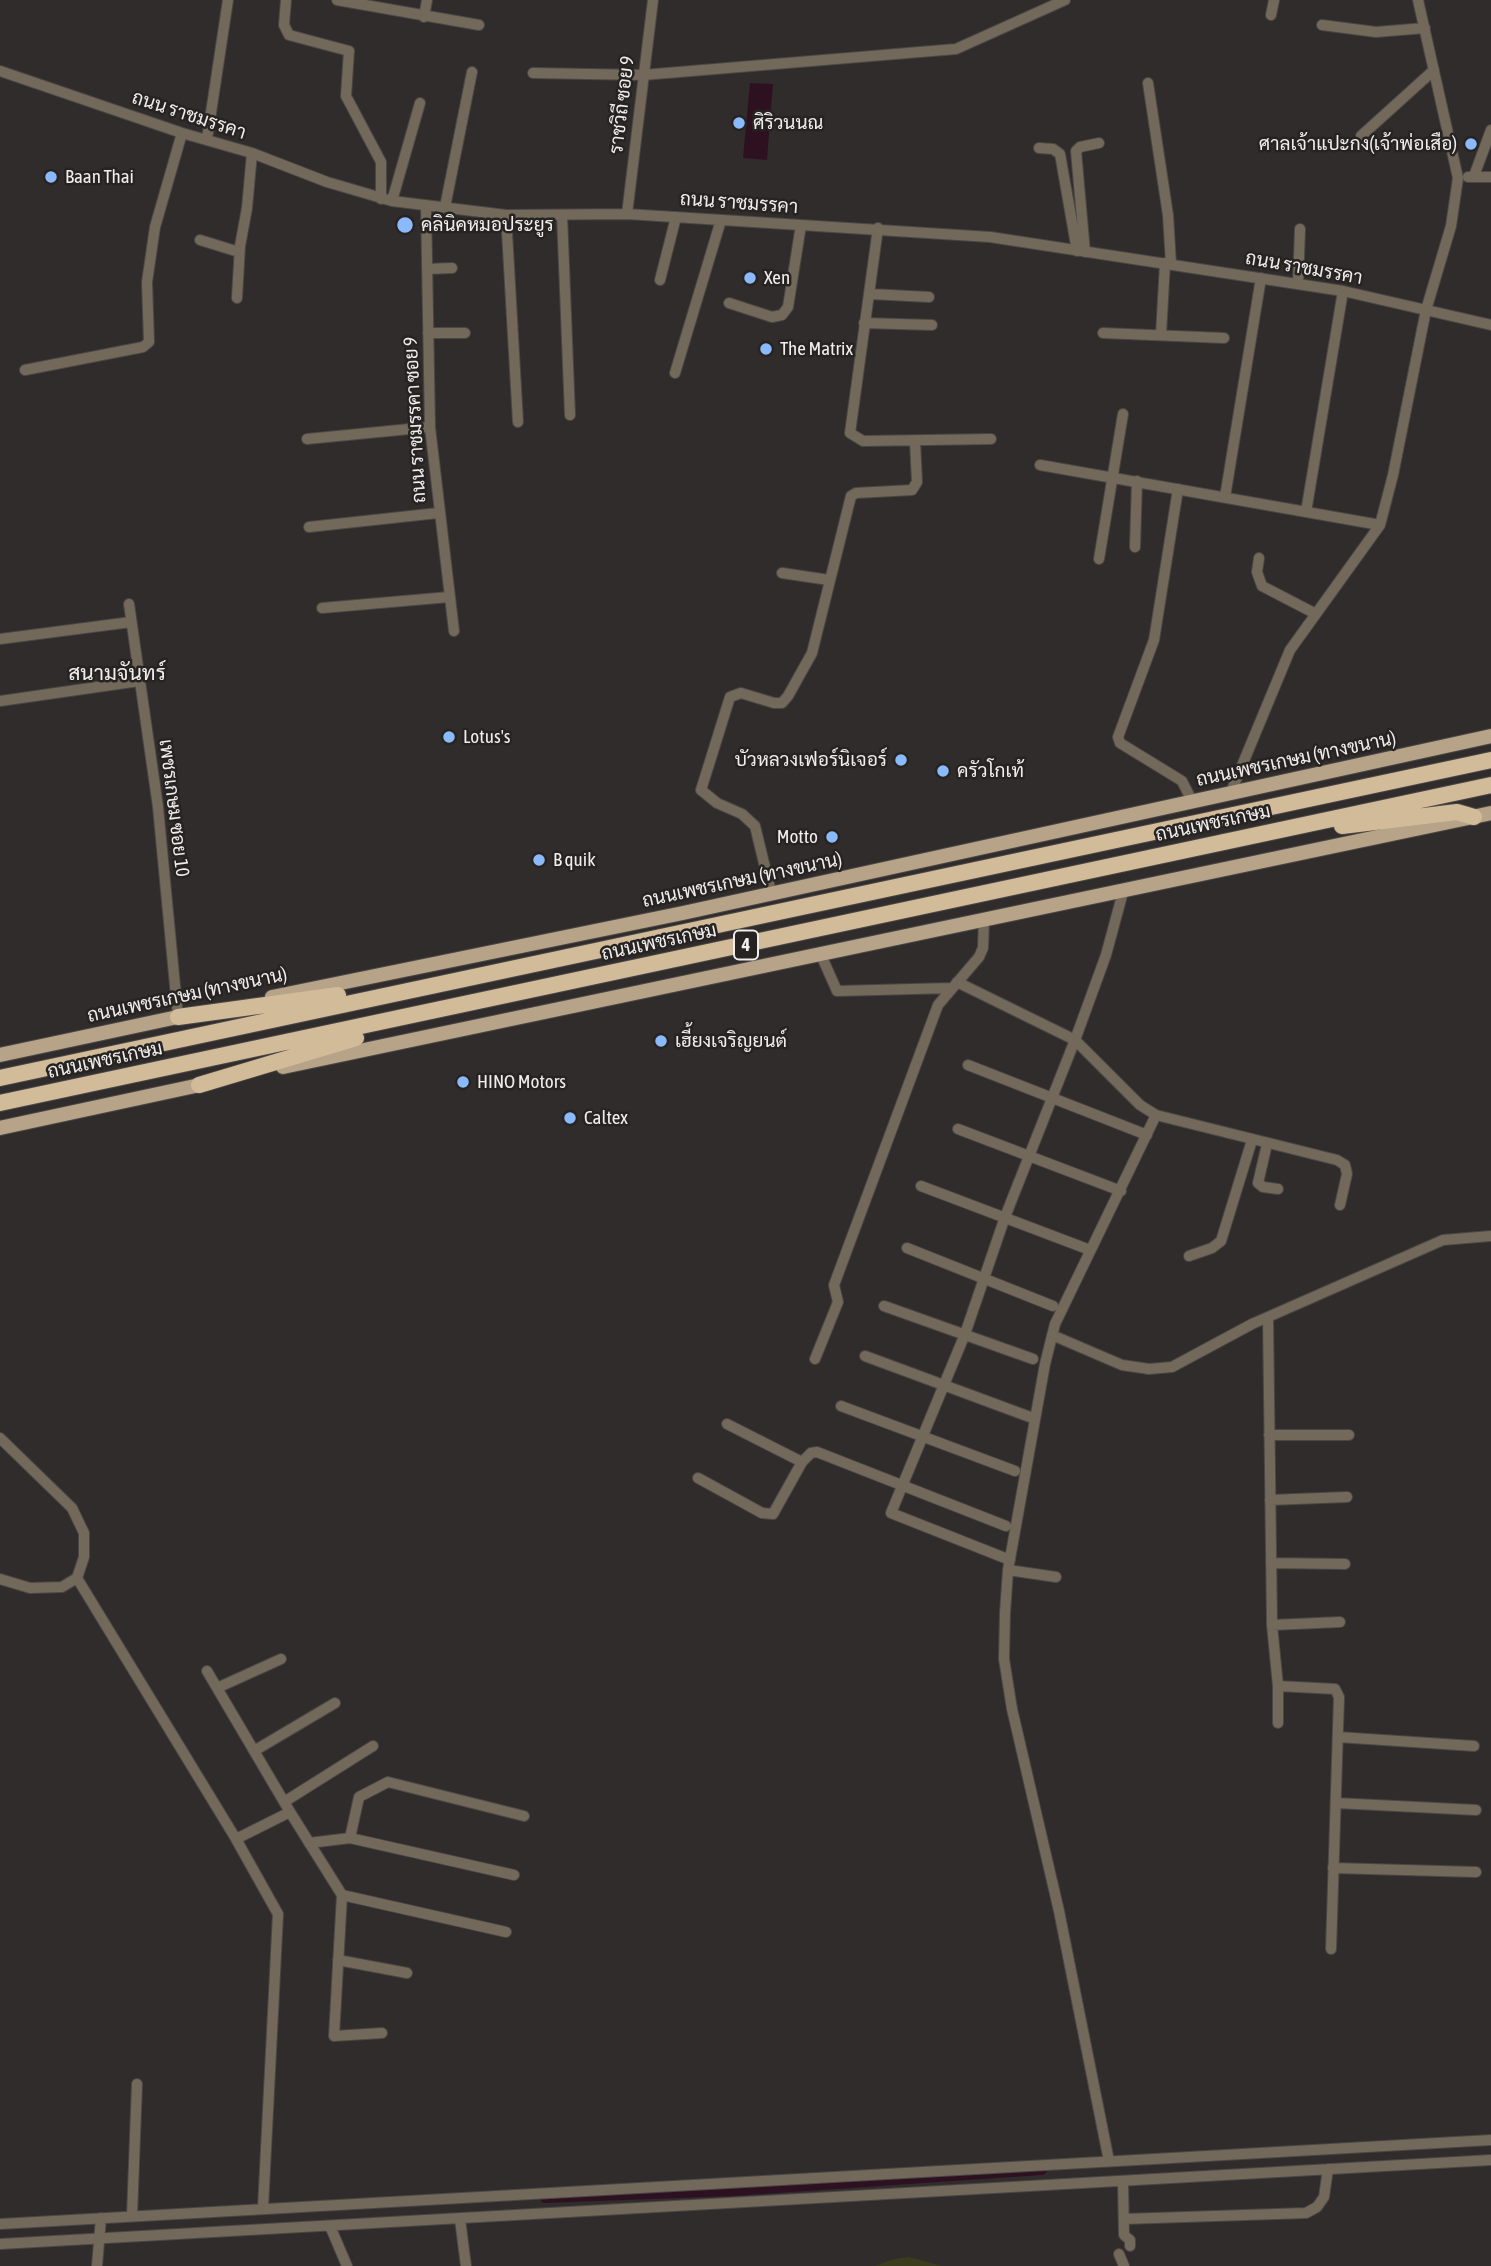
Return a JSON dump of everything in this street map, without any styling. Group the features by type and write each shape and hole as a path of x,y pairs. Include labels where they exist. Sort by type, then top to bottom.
{"highway":[{"name":"ถนนเพชรเกษม","path":"0,1078 1491,761"},
{"name":"ถนนเพชรเกษม","path":"0,1103 1491,785"},
{"path":"1301,825 1310,831 1457,812 1474,817"},
{"path":"178,1017 456,979"},
{"path":"199,1085 463,1006"}],"main road":[{"name":"ถนนเพชรเกษม (ทางขนาน)","path":"0,1055 1491,736"},
{"name":"4","path":"0,1128 1491,813"}],"street":[{"path":"206,139 228,0"},
{"path":"286,0 284,24 289,35 349,51 346,96 381,162 386,200"},
{"path":"337,0 479,25"},
{"path":"424,17 427,0"},
{"name":"ราชวิถี ซอย 9","path":"627,214 653,0"},
{"path":"533,73 643,75 957,50 1051,2 1065,0"},
{"path":"1271,15 1274,0"},
{"path":"1231,792 1290,650 1380,525 1394,475 1426,310 1451,226 1458,178 1418,0"},
{"path":"1322,24 1377,32 1425,28"},
{"path":"1361,136 1434,70"},
{"name":"ถนน ราชมรรคา","path":"0,71 183,133 252,153 386,200 506,215 627,214 990,237 1343,291 1491,325"},
{"path":"445,207 472,72"},
{"path":"1148,83 1168,215 1168,263 1161,335"},
{"path":"386,200 420,103"},
{"path":"1475,176 1491,130"},
{"path":"25,370 143,347 149,342 146,282 155,227 183,133"},
{"path":"1081,251 1076,151 1080,146 1098,143"},
{"path":"1039,148 1053,149 1060,154 1081,251"},
{"path":"237,298 239,252 252,153"},
{"path":"1458,178 1491,177"},
{"name":"ถนน ราชมรรคา ซอย 9","path":"426,206 430,427 438,513 454,631"},
{"path":"506,215 518,422"},
{"path":"562,215 570,415"},
{"path":"660,280 676,217"},
{"path":"675,373 721,220"},
{"path":"729,303 772,317 782,315 788,307 801,225"},
{"path":"878,228 850,433 863,441 991,439"},
{"path":"1298,284 1300,229"},
{"path":"200,240 239,252"},
{"path":"428,269 452,268"},
{"path":"1225,497 1261,278"},
{"path":"1306,512 1343,291"},
{"path":"870,294 929,297"},
{"path":"864,323 932,325"},
{"path":"428,333 465,333"},
{"path":"1103,333 1224,338"},
{"path":"1098,559 1123,414"},
{"path":"307,439 430,427"},
{"path":"771,892 755,826 742,814 717,803 701,790 730,697 741,693 774,704 782,703 796,685 812,653 851,496 856,493 915,488 915,441"},
{"path":"1040,465 1380,525"},
{"path":"1135,547 1138,481"},
{"path":"1178,489 1154,640 1118,739 1182,781 1192,801"},
{"path":"309,527 438,513"},
{"path":"1259,558 1257,572 1262,586 1316,614"},
{"path":"782,573 829,580"},
{"path":"322,608 449,597"},
{"name":"เพชรเกษม ซอย 10","path":"129,604 158,807 178,1017"},
{"path":"0,639 131,622"},
{"path":"0,701 139,681"},
{"path":"1056,1577 1009,1565 892,1516 942,1384 965,1334 1005,1217 1031,1157 1075,1040 1106,955 1123,892"},
{"path":"815,1359 838,1302 834,1285 938,1004 979,957 983,948 984,920"},
{"path":"821,955 837,991 954,985 1075,1040 1133,1098 1156,1115 1337,1160 1345,1165 1347,1174 1340,1205"},
{"path":"968,1065 1147,1135"},
{"path":"1109,2161 1059,1911 1004,1660 1009,1565 1052,1335 1156,1115"},
{"path":"958,1129 1121,1191"},
{"path":"1189,1256 1221,1241 1252,1140"},
{"path":"1267,1144 1258,1183 1264,1187 1278,1189"},
{"path":"920,1186 1090,1250"},
{"path":"1052,1335 1122,1365 1149,1369 1172,1367 1268,1317 1443,1240 1491,1236"},
{"path":"907,1248 1053,1306"},
{"path":"884,1306 1033,1359"},
{"path":"1268,1317 1272,1625 1278,1686 1278,1723"},
{"path":"865,1356 1030,1417"},
{"path":"841,1406 924,1434 1015,1471"},
{"path":"727,1424 802,1462"},
{"path":"1269,1435 1349,1435"},
{"path":"0,1438 80,1519 85,1557 77,1578 62,1587 30,1588 0,1579"},
{"path":"698,1478 762,1513 773,1514 802,1462 811,1452 817,1452 1006,1526"},
{"path":"1270,1500 1347,1497"},
{"path":"1271,1563 1345,1564"},
{"path":"77,1578 278,1913 263,2208"},
{"path":"1272,1625 1339,1622"},
{"path":"217,1688 281,1659"},
{"path":"207,1671 342,1895 334,2036 382,2033"},
{"path":"1278,1686 1335,1689 1339,1698 1331,1949"},
{"path":"254,1751 335,1703"},
{"path":"1338,1737 1474,1746"},
{"path":"236,1839 287,1807 373,1746"},
{"path":"350,1838 359,1797 388,1782 524,1816"},
{"path":"1336,1803 1476,1810"},
{"path":"309,1843 350,1838 514,1875"},
{"path":"1334,1868 1476,1872"},
{"path":"342,1895 506,1932"},
{"path":"338,1960 407,1973"},
{"path":"132,2216 137,2084"},
{"path":"0,2244 101,2235 460,2219 580,2201 1109,2161 1491,2140"},
{"path":"0,2224 315,2206 580,2201 1124,2182 1491,2160"},
{"path":"1124,2219 1306,2213 1317,2207 1324,2197 1328,2169"},
{"path":"1124,2182 1124,2235 1119,2240 1125,2250 1124,2266"},
{"path":"315,2206 317,2224"},
{"path":"97,2266 101,2219"},
{"path":"460,2219 466,2266"},
{"path":"330,2226 347,2266"}],"shaded area":[{"path":"750,83 773,84 767,160 743,158"},
{"path":"909,2257 942,2266 875,2266 894,2259"}],"waterway":[{"path":"545,2198 733,2191 1042,2170"}],"place":[{"name":"ศิริวนนณ","path":"739,123"},
{"name":"ศาลเจ้าแปะกง(เจ้าพ่อเสือ)","path":"1471,144"},
{"name":"Baan Thai","path":"51,177"},
{"name":"คลินิคหมอประยูร","path":"405,225"},
{"name":"Xen","path":"750,278"},
{"name":"The Matrix","path":"766,349"},
{"name":"Lotus's","path":"449,737"},
{"name":"บัวหลวงเฟอร์นิเจอร์","path":"901,760"},
{"name":"ครัวโกเท้","path":"943,771"},
{"name":"Motto","path":"832,837"},
{"name":"B quik","path":"539,860"},
{"name":"เฮี้ยงเจริญยนต์","path":"661,1041"},
{"name":"HINO Motors","path":"463,1082"},
{"name":"Caltex","path":"570,1118"}],"district":[{"name":"สนามจันทร์","path":"117,673"}]}
